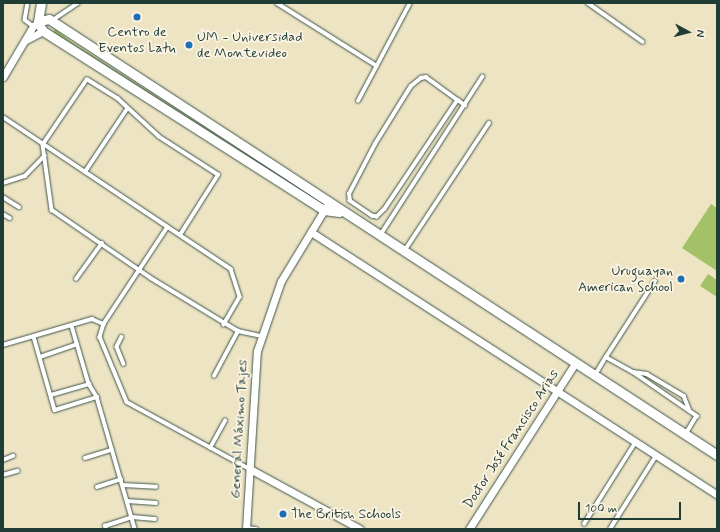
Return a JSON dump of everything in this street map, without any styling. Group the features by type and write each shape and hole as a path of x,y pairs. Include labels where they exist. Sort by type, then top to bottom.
{"street":[{"path":"3,77 26,40 38,25 42,3"},
{"path":"38,25 50,29 50,21 42,3"},
{"path":"50,21 326,207"},
{"path":"26,40 38,25"},
{"path":"38,25 326,207 340,212 379,236 403,253 717,455"},
{"name":"General Máximo Tajes","path":"246,528 250,469 252,381 261,336 281,281 326,207"},
{"path":"311,232 717,495"},
{"name":"Doctor José Francisco Arias","path":"469,529 575,363"},
{"path":"250,469 360,529"}],"lane":[{"path":"28,3 25,20 38,25"},
{"path":"50,21 78,3"},
{"path":"277,3 377,66"},
{"path":"358,101 410,3"},
{"path":"588,3 643,42"},
{"path":"458,100 377,217 350,201 349,194 372,150 411,86 426,77 465,105"},
{"path":"379,236 482,77"},
{"path":"180,235 218,175 159,138 127,109 87,80 43,145 52,210 224,325 238,331 261,336"},
{"path":"85,172 127,109"},
{"path":"3,117 231,269 240,297 224,325"},
{"path":"403,253 489,122"},
{"path":"3,183 25,176 44,156"},
{"path":"411,169 420,174"},
{"path":"3,197 18,207"},
{"path":"3,214 10,218"},
{"path":"168,227 104,324 100,337 127,402 250,469"},
{"path":"76,279 102,243"},
{"path":"594,376 655,281"},
{"path":"3,345 92,319 104,324"},
{"path":"72,326 89,384 97,397 135,529"},
{"path":"214,376 238,331"},
{"path":"34,337 55,410 97,397"},
{"path":"122,337 117,347 124,364"},
{"path":"40,356 77,344"},
{"path":"606,357 633,372 697,416 685,435"},
{"path":"633,372 647,374 684,396 690,411"},
{"path":"51,395 89,384"},
{"path":"210,448 225,421"},
{"path":"584,524 635,443"},
{"path":"85,458 112,450"},
{"path":"3,460 13,456"},
{"path":"610,529 656,456"},
{"path":"3,476 17,471"},
{"path":"97,487 121,479"},
{"path":"123,485 156,487"},
{"path":"127,501 156,503"},
{"path":"106,529 105,526 132,517 155,518"},
{"path":"246,528 256,529"}],"green space":[{"path":"55,29 70,41 322,203 53,32"},
{"path":"711,204 717,208 717,271 682,248"},
{"path":"708,274 717,280 717,297 700,286"}],"place":[{"name":"Centro de Eventos Latu","path":"137,17"},
{"name":"UM - Universidad de Montevideo","path":"189,45"},
{"name":"Uruguayan American School","path":"681,279"},
{"name":"The British Schools","path":"283,514"}]}
